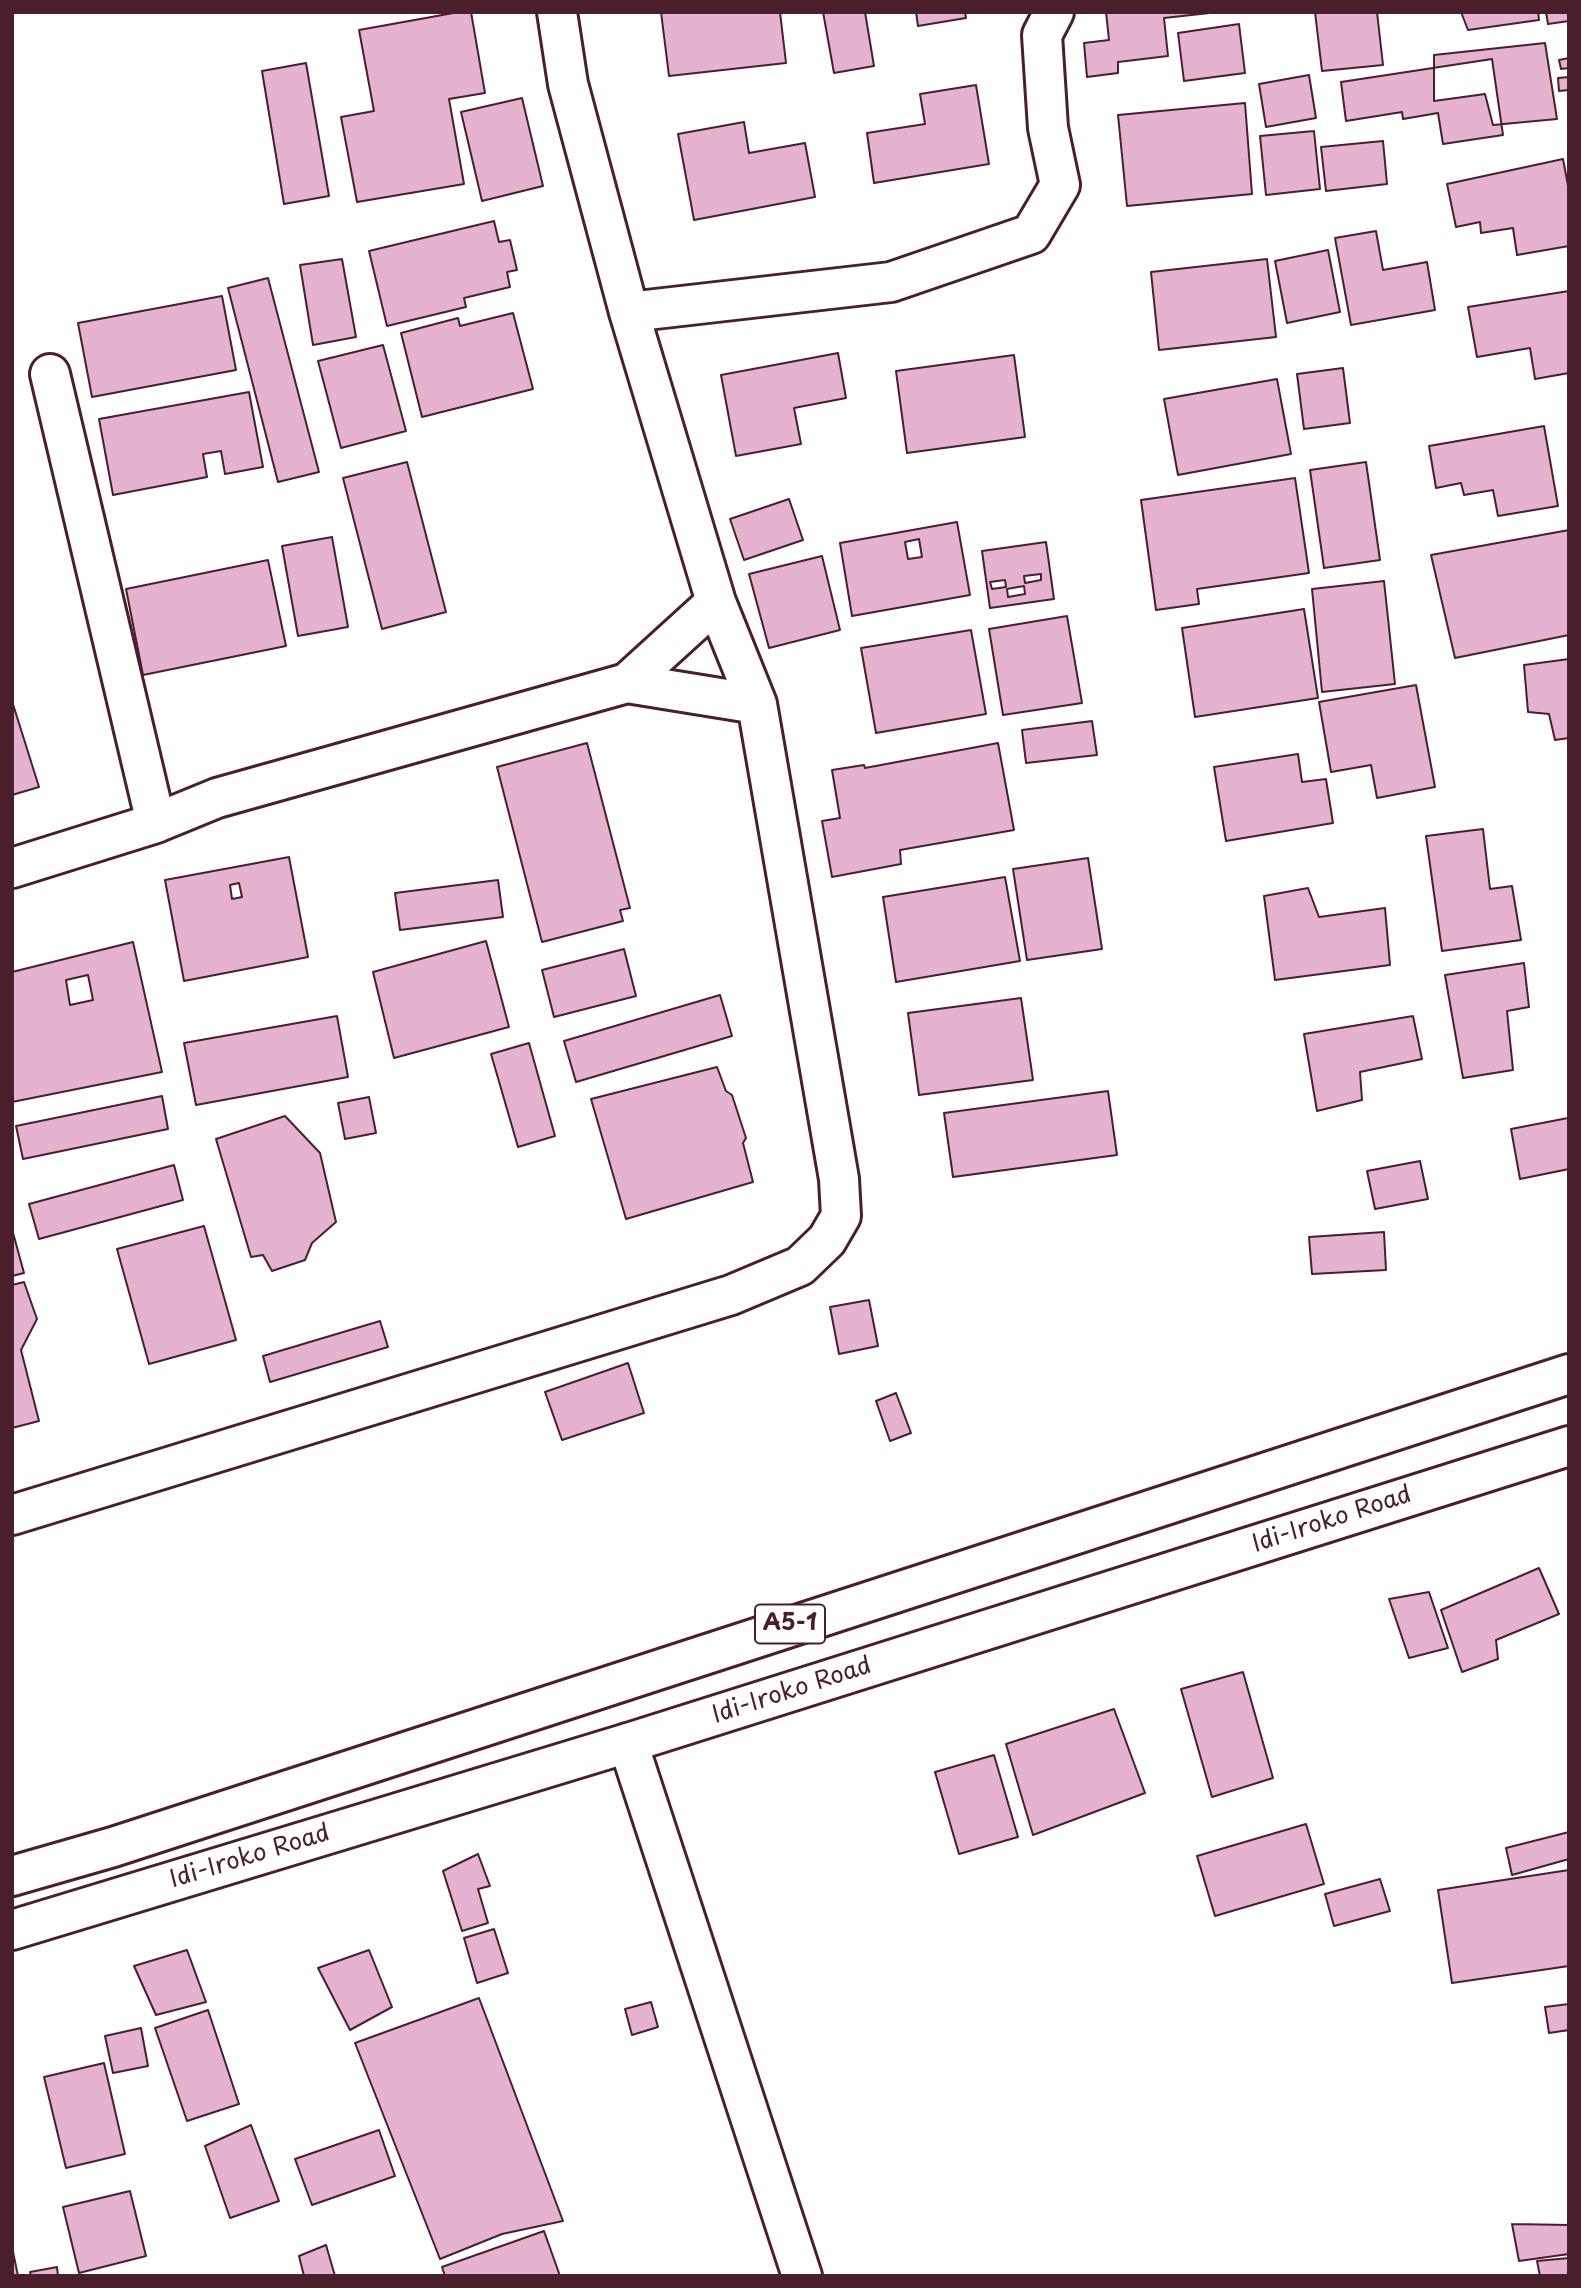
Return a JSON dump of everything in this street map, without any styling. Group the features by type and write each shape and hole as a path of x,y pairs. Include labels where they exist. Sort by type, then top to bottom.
{"main road":[{"path":"12,1515 731,1295 800,1266 827,1240 841,1216 839,1179 757,704 716,602 629,312 568,84 557,12"},
{"path":"629,312 891,282 1031,234 1060,185 1048,128 1042,35 1054,12"},
{"path":"50,374 156,822"},
{"path":"627,682 716,602"},
{"path":"12,868 156,822 217,798 627,682 757,704"},
{"name":"A5-1","path":"12,1876 113,1847 1569,1374"},
{"name":"Idi-Iroko Road","path":"12,1930 628,1743 1569,1446"},
{"path":"628,1743 802,2276"}],"building":[{"path":"471,12 485,93 449,99 464,184 357,202 341,117 374,111 359,30"},
{"path":"661,12 780,12 786,63 669,76"},
{"path":"823,12 865,12 874,66 834,73"},
{"path":"916,12 965,12 966,18 918,26"},
{"path":"1106,12 1219,12 1164,18 1168,56 1118,62 1118,73 1087,77 1084,43 1109,40"},
{"path":"1315,12 1377,12 1383,65 1322,71"},
{"path":"1461,12 1538,12 1539,20 1468,30"},
{"path":"1546,12 1569,12 1569,21 1548,24"},
{"path":"1239,24 1245,73 1184,81 1178,33"},
{"path":"1545,43 1557,119 1493,125 1485,94 1434,101 1434,55"},
{"path":"1569,58 1569,68 1561,69 1559,60"},
{"path":"1492,59 1503,135 1443,144 1438,113 1403,119 1402,112 1346,121 1341,82"},
{"path":"306,63 329,196 284,204 262,71"},
{"path":"1309,75 1316,118 1266,127 1259,84"},
{"path":"1569,77 1569,90 1559,91 1558,78"},
{"path":"976,85 989,164 874,183 867,133 925,124 920,94"},
{"path":"522,98 543,186 482,201 461,112"},
{"path":"1245,103 1252,194 1127,206 1118,115"},
{"path":"744,122 749,153 805,143 815,197 694,220 678,134"},
{"path":"1314,131 1320,189 1266,195 1260,136"},
{"path":"1383,141 1387,184 1326,191 1321,147"},
{"path":"1563,159 1569,191 1569,246 1517,255 1513,228 1481,233 1480,222 1456,227 1447,184"},
{"path":"494,221 499,242 510,240 517,270 507,272 510,287 464,298 466,307 387,326 369,251"},
{"path":"1376,231 1383,270 1427,262 1435,310 1351,325 1335,238"},
{"path":"1328,250 1340,312 1287,323 1275,261"},
{"path":"342,259 356,337 313,345 300,265"},
{"path":"1267,259 1276,337 1159,350 1151,272"},
{"path":"268,278 319,472 278,482 228,288"},
{"path":"1569,291 1569,373 1535,379 1530,348 1477,357 1468,307"},
{"path":"222,296 236,370 92,397 78,323"},
{"path":"513,313 533,389 422,417 401,333 458,318 460,326"},
{"path":"383,345 406,431 341,448 318,361"},
{"path":"838,353 846,398 794,408 801,444 736,456 721,375"},
{"path":"1014,355 1025,437 907,453 896,371"},
{"path":"1343,368 1350,423 1304,429 1297,374"},
{"path":"1277,379 1291,454 1178,475 1164,399"},
{"path":"249,392 263,467 225,474 221,451 203,454 207,477 113,495 99,419"},
{"path":"1544,426 1558,506 1498,516 1493,490 1464,495 1461,483 1436,488 1429,446"},
{"path":"407,462 446,612 382,629 343,478"},
{"path":"1366,462 1380,560 1324,568 1310,470"},
{"path":"1295,478 1309,573 1197,589 1199,604 1156,610 1141,500"},
{"path":"789,499 803,540 744,560 730,519"},
{"path":"957,522 970,595 852,616 840,543","holes":["919,539 922,557 908,559 905,542"]},
{"path":"1569,530 1569,635 1455,658 1431,555"},
{"path":"332,537 348,627 298,636 282,546"},
{"path":"1046,542 1054,599 990,608 982,551","holes":["1041,574 1041,580 1025,583 1024,576","1005,580 1006,587 992,589 990,582","1024,586 1025,594 1008,597 1007,589"]},
{"path":"822,556 840,630 769,648 749,574"},
{"path":"268,560 286,646 143,675 126,589"},
{"path":"1384,581 1395,684 1322,692 1312,589"},
{"path":"1304,609 1318,698 1195,717 1182,628"},
{"path":"1067,616 1082,703 1003,715 989,629"},
{"path":"971,630 986,714 876,733 861,648"},
{"path":"1569,659 1569,738 1555,740 1549,714 1528,712 1524,665"},
{"path":"1416,685 1435,787 1377,798 1371,765 1331,772 1319,702"},
{"path":"12,701 39,787 12,795"},
{"path":"1092,721 1097,755 1026,763 1022,730"},
{"path":"587,743 630,908 620,910 623,921 542,942 497,767"},
{"path":"998,743 1014,830 900,850 901,864 832,877 822,821 840,818 832,770 864,765 865,768"},
{"path":"1298,754 1302,782 1326,779 1333,823 1226,841 1214,767"},
{"path":"1483,829 1490,889 1512,886 1521,940 1442,951 1426,836"},
{"path":"289,857 308,957 184,981 165,880","holes":["239,883 242,897 232,899 230,885"]},
{"path":"1088,858 1102,949 1027,960 1013,869"},
{"path":"1005,877 1020,961 896,982 883,897"},
{"path":"498,880 503,917 400,930 395,893"},
{"path":"1308,888 1319,917 1385,908 1390,965 1275,980 1264,896"},
{"path":"486,941 509,1027 394,1058 373,972"},
{"path":"133,942 162,1072 12,1102 12,972","holes":["88,975 93,1000 70,1005 66,980"]},
{"path":"624,949 636,996 554,1017 542,970"},
{"path":"1524,963 1529,1007 1507,1011 1513,1070 1463,1078 1445,975"},
{"path":"720,995 732,1036 576,1082 564,1041"},
{"path":"1021,998 1033,1080 919,1095 908,1013"},
{"path":"337,1016 348,1077 196,1105 184,1043"},
{"path":"1413,1016 1422,1059 1360,1072 1362,1100 1317,1111 1304,1034"},
{"path":"529,1043 555,1136 518,1147 491,1054"},
{"path":"717,1067 726,1091 732,1095 746,1138 743,1143 753,1182 626,1219 591,1099"},
{"path":"1108,1091 1117,1155 953,1177 944,1113"},
{"path":"162,1096 168,1129 23,1159 16,1126"},
{"path":"369,1097 376,1133 345,1139 338,1103"},
{"path":"285,1116 320,1153 336,1222 312,1243 305,1260 272,1271 263,1255 251,1257 216,1139"},
{"path":"1568,1118 1569,1169 1520,1179 1511,1129"},
{"path":"1420,1161 1428,1199 1375,1209 1367,1171"},
{"path":"174,1165 183,1200 39,1239 29,1204"},
{"path":"204,1226 236,1340 149,1364 117,1249"},
{"path":"12,1229 24,1273 12,1276"},
{"path":"1384,1232 1386,1270 1312,1274 1309,1237"},
{"path":"24,1282 37,1319 21,1350 39,1421 12,1428 12,1285"},
{"path":"869,1300 878,1346 839,1354 830,1307"},
{"path":"380,1321 388,1347 270,1382 263,1356"},
{"path":"628,1363 644,1413 562,1440 545,1392"},
{"path":"896,1393 911,1433 890,1441 876,1401"},
{"path":"1539,1568 1559,1614 1496,1640 1498,1659 1462,1672 1441,1610"},
{"path":"1429,1592 1448,1648 1409,1658 1389,1599"},
{"path":"1243,1672 1273,1778 1212,1797 1181,1689"},
{"path":"1114,1709 1145,1793 1033,1835 1006,1744"},
{"path":"994,1755 1018,1837 959,1854 935,1772"},
{"path":"1306,1824 1324,1884 1215,1916 1197,1856"},
{"path":"1569,1832 1569,1859 1512,1875 1506,1848"},
{"path":"478,1854 490,1886 478,1889 488,1923 462,1931 443,1871"},
{"path":"1569,1870 1569,1966 1452,1983 1438,1890"},
{"path":"1380,1879 1390,1911 1334,1926 1325,1894"},
{"path":"494,1929 508,1973 477,1983 464,1938"},
{"path":"187,1950 206,2002 156,2015 134,1966"},
{"path":"369,1950 392,2007 350,2030 318,1968"},
{"path":"479,1998 563,2221 502,2234 440,2259 355,2043"},
{"path":"651,2002 658,2027 632,2035 625,2009"},
{"path":"1569,2004 1569,2030 1549,2033 1545,2007"},
{"path":"208,2010 239,2104 187,2121 155,2028"},
{"path":"141,2028 148,2066 113,2073 105,2036"},
{"path":"104,2063 125,2154 66,2168 44,2077"},
{"path":"251,2125 279,2201 230,2218 205,2146"},
{"path":"379,2130 395,2176 312,2205 295,2159"},
{"path":"130,2191 146,2256 79,2273 63,2207"},
{"path":"1512,2224 1569,2225 1569,2254 1519,2261"},
{"path":"544,2231 560,2276 445,2276 442,2267"},
{"path":"326,2245 335,2276 304,2276 299,2256"},
{"path":"12,2247 18,2276 12,2276"},
{"path":"1569,2258 1569,2276 1540,2276 1537,2261"},
{"path":"57,2267 58,2276 31,2276 30,2272"}]}
